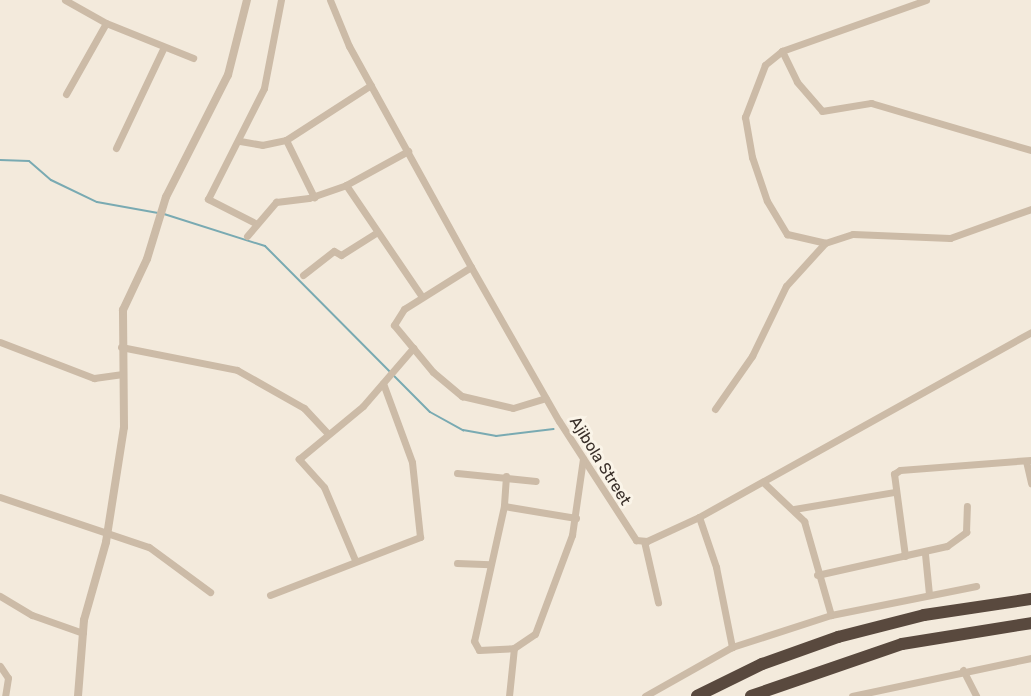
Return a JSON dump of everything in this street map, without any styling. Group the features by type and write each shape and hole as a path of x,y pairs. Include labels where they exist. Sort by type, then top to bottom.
{"highway":[{"path":"697,696 762,664 838,638 936,613 1031,599"},
{"path":"751,696 902,644 1031,623"}],"street":[{"path":"65,0 106,23 193,58"},
{"path":"78,696 83,633 108,533 124,427 121,347 123,310 147,259 161,208 228,75 245,0"},
{"path":"255,223 208,199 240,141 266,80 281,0"},
{"name":"Ajibola Street","path":"330,0 371,85 545,398 631,535 644,541"},
{"path":"825,243 787,234 768,201 752,157 746,117 765,65 782,51 926,0"},
{"path":"66,94 106,23"},
{"path":"116,148 164,47"},
{"path":"782,51 797,82 822,111 871,102 1031,150"},
{"path":"240,141 262,145 286,140 320,122 371,85"},
{"path":"286,140 314,197"},
{"path":"247,236 255,223 282,199 314,197 346,185 408,151"},
{"path":"346,185 376,233 422,297"},
{"path":"715,409 752,356 786,286 825,243 853,234 950,238 1031,209"},
{"path":"303,275 334,251 341,255 376,233"},
{"path":"471,267 404,309 394,324 412,348 462,396 513,408 545,398"},
{"path":"658,602 644,541 699,517 764,482 1031,332"},
{"path":"0,342 94,378 123,374"},
{"path":"121,347 237,370 304,408 327,433"},
{"path":"355,560 324,487 299,459 327,433 363,406 412,348"},
{"path":"270,595 355,560 420,537 412,462 384,383"},
{"path":"506,476 504,506 474,641 479,650 514,648 535,633 576,518 583,459"},
{"path":"905,556 892,480 900,470 1028,460 1031,483"},
{"path":"457,473 506,476 536,481"},
{"path":"764,482 794,509 808,532 817,575 831,615"},
{"path":"794,509 894,492"},
{"path":"0,497 149,547 210,592"},
{"path":"504,506 576,518"},
{"path":"817,575 905,556 925,554 961,539 968,527 967,506"},
{"path":"699,517 716,567 732,647"},
{"path":"925,554 929,594"},
{"path":"457,563 490,564"},
{"path":"645,696 732,647 831,615 976,586"},
{"path":"0,596 32,615 83,633"},
{"path":"509,696 514,648"},
{"path":"852,696 870,696 963,670 1031,658"},
{"path":"0,666 8,678 5,696"},
{"path":"963,670 976,696"}],"waterway":[{"path":"0,160 29,161 51,180 97,202 158,213"},
{"path":"164,214 265,246 430,412 463,430 496,436 554,429"}]}
